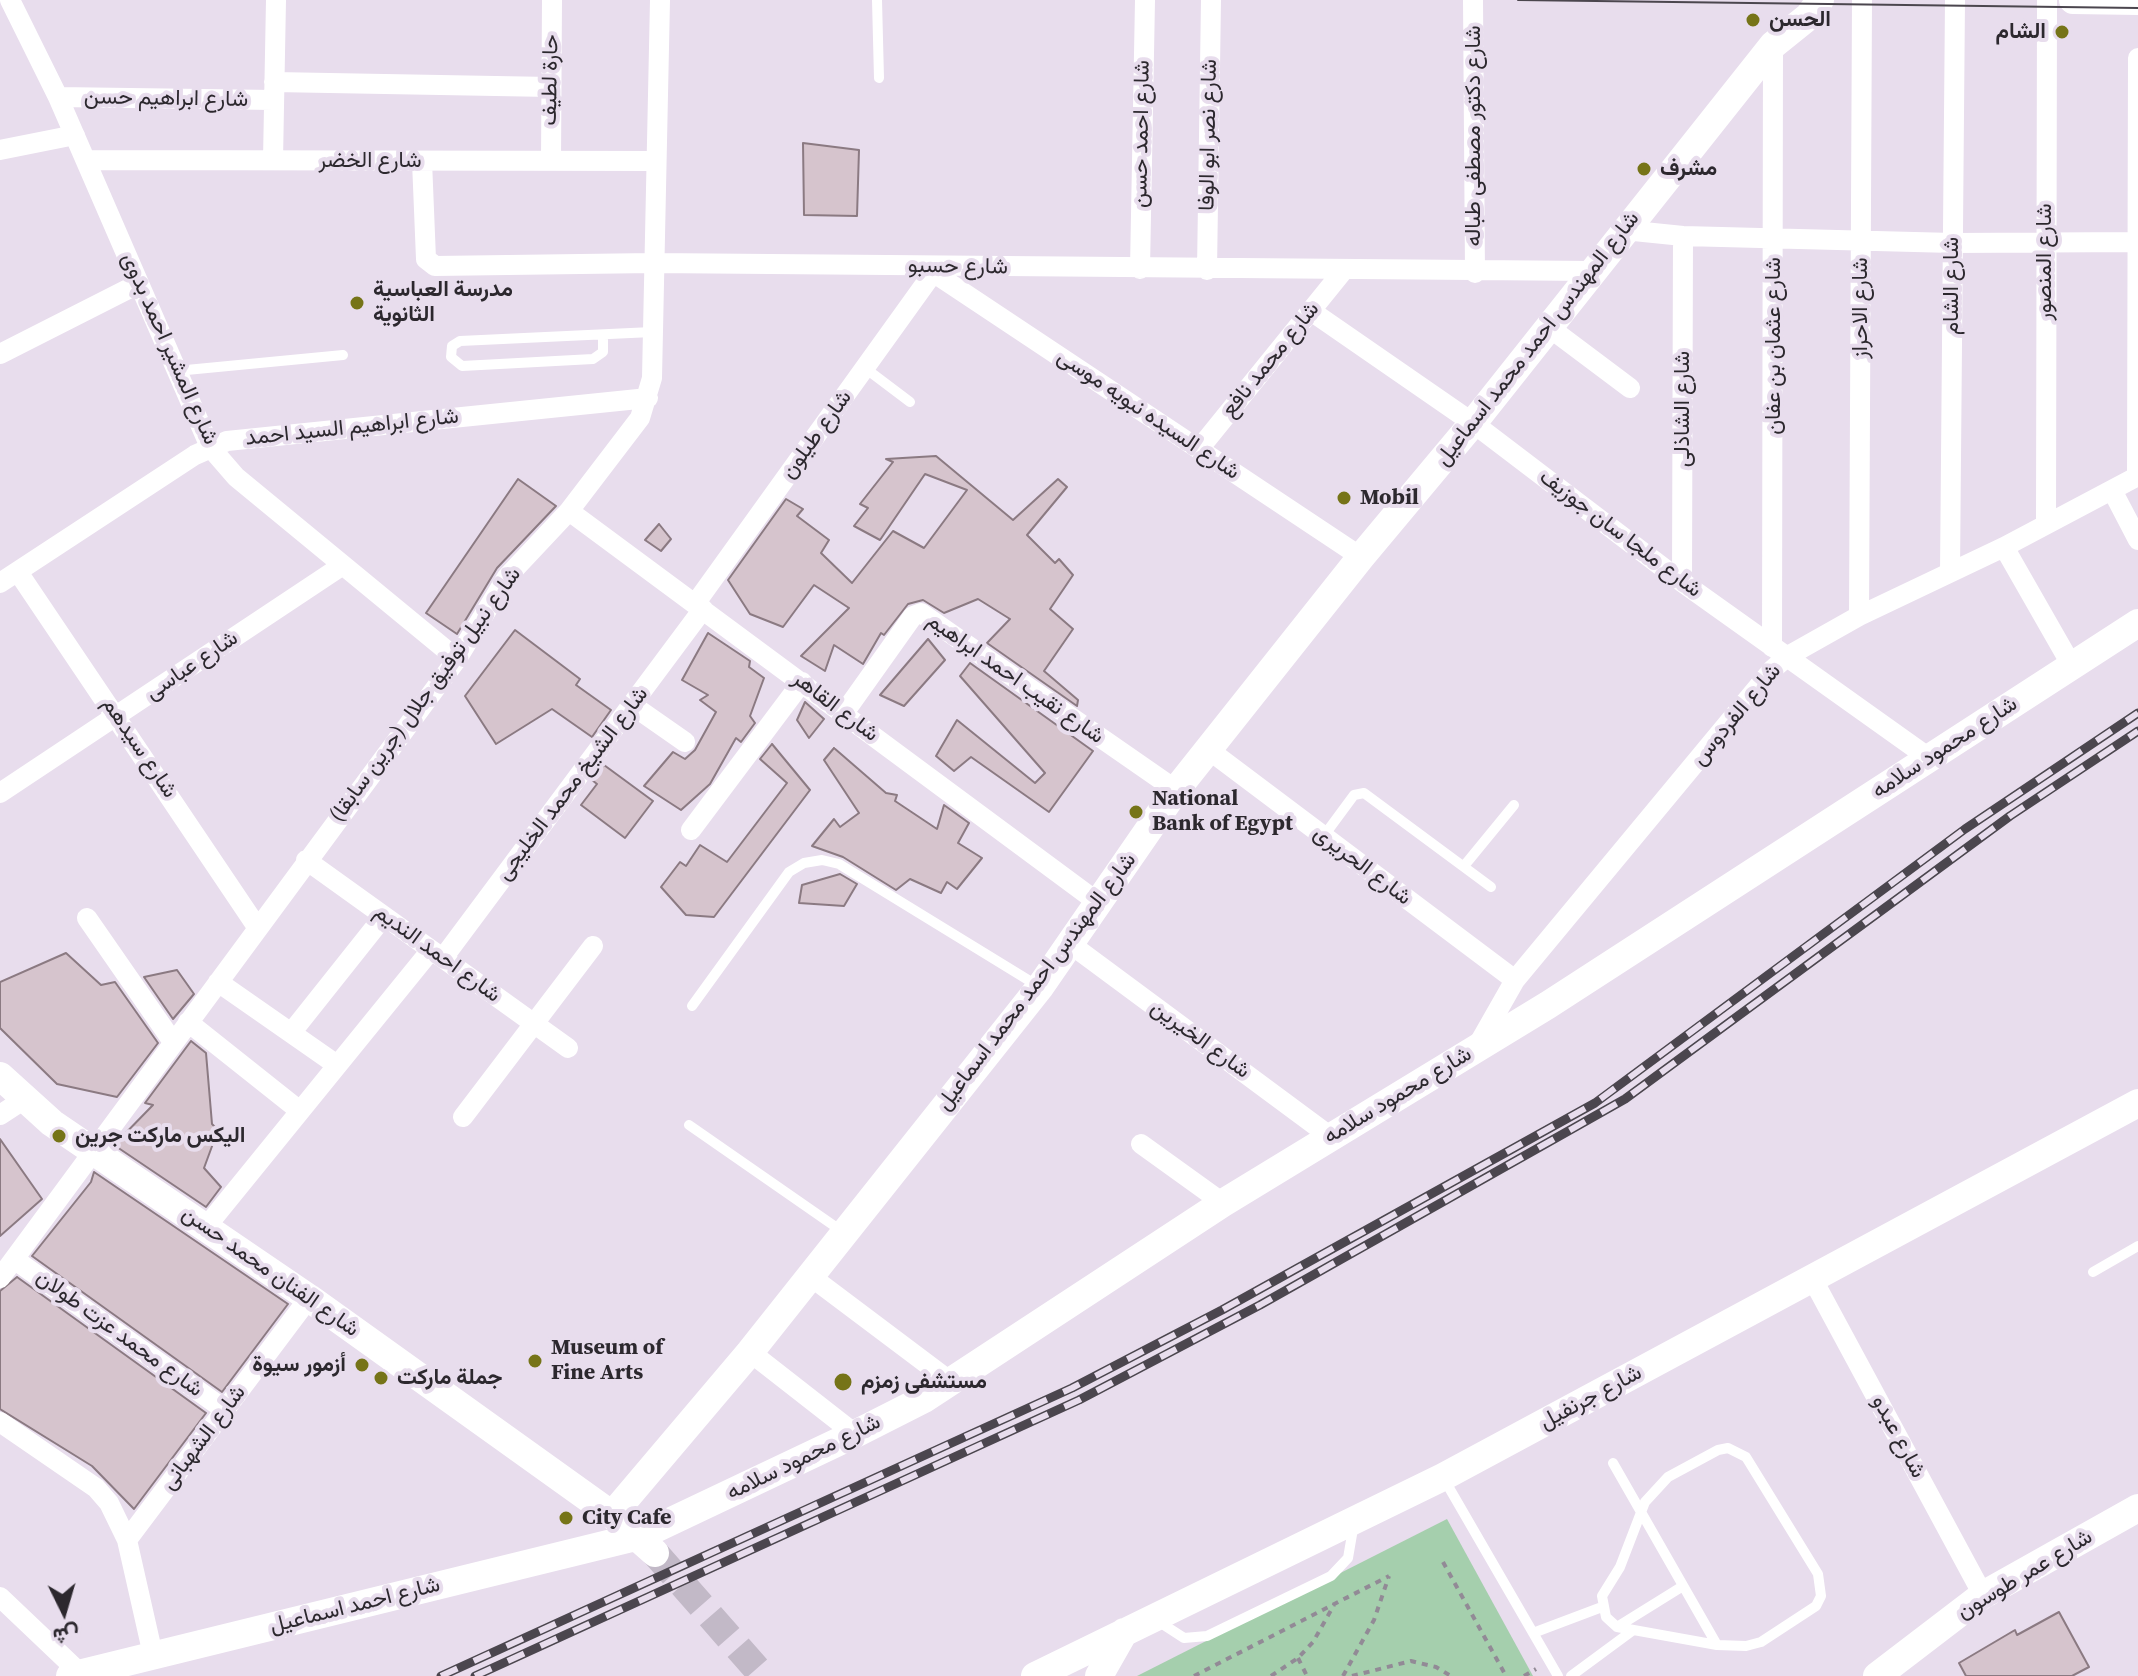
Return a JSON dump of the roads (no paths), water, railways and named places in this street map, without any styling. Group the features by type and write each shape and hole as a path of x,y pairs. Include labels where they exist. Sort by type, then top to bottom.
{"street":[{"name":"شارع المشير احمد بدوى","path":"10,0 58,97 210,447 236,477 457,659"},
{"name":"شارع ابراهيم حسن","path":"273,160 276,0"},
{"name":"حارة لطيف","path":"551,161 552,0"},
{"name":"شارع نبيل توفيق جلال (جرين سابقا)","path":"0,1278 457,659 507,577 569,511 640,418 648,398 652,332 660,0"},
{"name":"شارع احمد حسن","path":"1140,269 1145,0"},
{"name":"شارع نصر ابو الوفا","path":"1207,270 1211,0"},
{"name":"شارع دكتور مصطفى طباله","path":"1473,0 1475,273"},
{"name":"شارع المهندس احمد محمد اسماعيل","path":"612,1515 750,1352 1040,987 1176,790 1361,557 1550,328 1624,230 1773,45 1809,16 1820,0"},
{"name":"شارع الاحراز","path":"1859,616 1862,0"},
{"name":"شارع الشام","path":"1950,572 1955,0"},
{"name":"شارع المنصور","path":"2046,524 2047,0"},
{"path":"2073,0 2138,1"},
{"name":"شارع عثمان بن عفان","path":"1773,45 1780,651"},
{"path":"2138,58 2138,477"},
{"path":"274,91 551,87"},
{"name":"شارع ابراهيم حسن","path":"58,97 274,91"},
{"path":"0,150 75,135"},
{"name":"شارع الخضر","path":"86,160 654,161"},
{"name":"شارع حسبو","path":"422,161 426,259 432,266 653,263 936,270 1592,271"},
{"path":"1624,230 1683,236 1774,239 1953,243 2138,242"},
{"name":"شارع الشاذلى","path":"1682,582 1683,236"},
{"name":"شارع طيلون","path":"699,607 936,270"},
{"name":"شارع السيده نبويه موسى","path":"936,270 1361,557"},
{"name":"شارع محمد نافع","path":"1199,449 1343,271"},
{"path":"0,354 138,284"},
{"name":"شارع ملجا سان جوزيف","path":"1311,311 1473,423 1682,582 1929,758"},
{"path":"1550,328 1630,388"},
{"name":"شارع ابراهيم السيد احمد","path":"0,583 210,447 227,441 648,398"},
{"name":"شارع الفردوس","path":"1475,1049 1515,980 1773,669 1780,651 2004,547 2138,477"},
{"path":"2113,492 2138,540"},
{"name":"شارع القاهر","path":"569,511 1100,904"},
{"path":"2004,547 2072,666"},
{"name":"شارع عباسى","path":"0,793 343,565"},
{"name":"شارع سيدهم","path":"18,572 257,927"},
{"name":"شارع الشيخ محمد الخليجى","path":"206,1227 337,1065 437,954 632,705 699,607"},
{"name":"شارع نقيب احمد ابراهيم","path":"844,713 913,616 921,613 1176,790"},
{"name":"شارع محمود سلامه","path":"647,1544 951,1382 1223,1203 1475,1049 2138,623"},
{"path":"691,830 802,682"},
{"path":"632,705 685,742"},
{"name":"شارع الحريرى","path":"1209,750 1515,980"},
{"name":"شارع احمد النديم","path":"306,860 568,1048"},
{"path":"291,1033 384,916"},
{"path":"87,918 173,1042"},
{"name":"شارع الخيرين","path":"1069,943 1331,1137"},
{"path":"463,1117 593,946"},
{"path":"218,982 337,1065"},
{"path":"188,1022 300,1111"},
{"name":"شارع الفنان محمد حسن","path":"0,1076 11,1107 95,1151 206,1227 612,1515 647,1544"},
{"name":"شارع جرنفيل","path":"1035,1676 1443,1477 2138,1103"},
{"path":"1141,1144 1223,1203"},
{"name":"شارع محمد عزت طولان","path":"14,1259 225,1410"},
{"path":"810,1276 951,1382"},
{"name":"شارع عبدو","path":"1812,1278 1983,1595"},
{"name":"شارع الشهبانى","path":"127,1540 309,1298"},
{"path":"750,1352 855,1434"},
{"path":"0,1422 96,1488 119,1519 127,1540 153,1655"},
{"name":"شارع عمر طوسون","path":"1877,1676 1983,1595 2138,1508"},
{"name":"شارع احمد اسماعيل","path":"75,1675 647,1544"},
{"path":"0,1597 75,1675"},
{"path":"1099,1676 1125,1631"}],"lane":[{"path":"877,0 879,78"},
{"path":"603,335 603,352 593,359 462,366 451,357 452,346 460,341 652,332"},
{"path":"176,371 343,355"},
{"path":"865,368 910,402"},
{"path":"1323,837 1354,795 1364,793 1491,887"},
{"path":"1464,866 1514,805"},
{"path":"692,1006 789,872 804,863 822,860 839,864 1040,987"},
{"path":"689,1125 845,1233"},
{"path":"2093,1272 2138,1246"},
{"path":"1718,1450 1738,1451 1751,1465 1818,1574 1821,1596 1808,1614 1761,1642 1731,1647 1617,1627 1606,1617 1602,1607 1602,1596 1620,1567 1651,1493 1668,1477 1718,1450"},
{"path":"1613,1463 1717,1645"},
{"path":"1443,1477 1558,1676"},
{"path":"1158,1615 1173,1633 1196,1638 1317,1583 1331,1576 1348,1558 1355,1533 1354,1520"},
{"path":"1617,1627 1683,1586"},
{"path":"1533,1633 1602,1607"},
{"path":"1571,1676 1632,1631"}],"tunnel":[{"path":"655,1553 763,1676"}],"tram line":[{"path":"1518,0 2138,8"}],"railway":[{"path":"441,1676 1072,1388 1222,1310 1595,1103 1965,829 2138,713"},
{"path":"475,1676 1079,1400 1260,1305 1625,1099 2010,816 2138,731"}],"place":[{"name":"الحسن","path":"1753,20"},
{"name":"الشام","path":"2062,32"},
{"name":"مشرف","path":"1644,169"},
{"name":"مدرسة العباسية الثانوية","path":"357,303"},
{"name":"Mobil","path":"1344,498"},
{"name":"National Bank of Egypt","path":"1136,812"},
{"name":"اليكس ماركت جرين","path":"59,1136"},
{"name":"Museum of Fine Arts","path":"535,1361"},
{"name":"أزمور سيوة","path":"362,1365"},
{"name":"جملة ماركت","path":"381,1378"},
{"name":"مستشفى زمزم","path":"843,1382"},
{"name":"City Cafe","path":"566,1518"}]}
